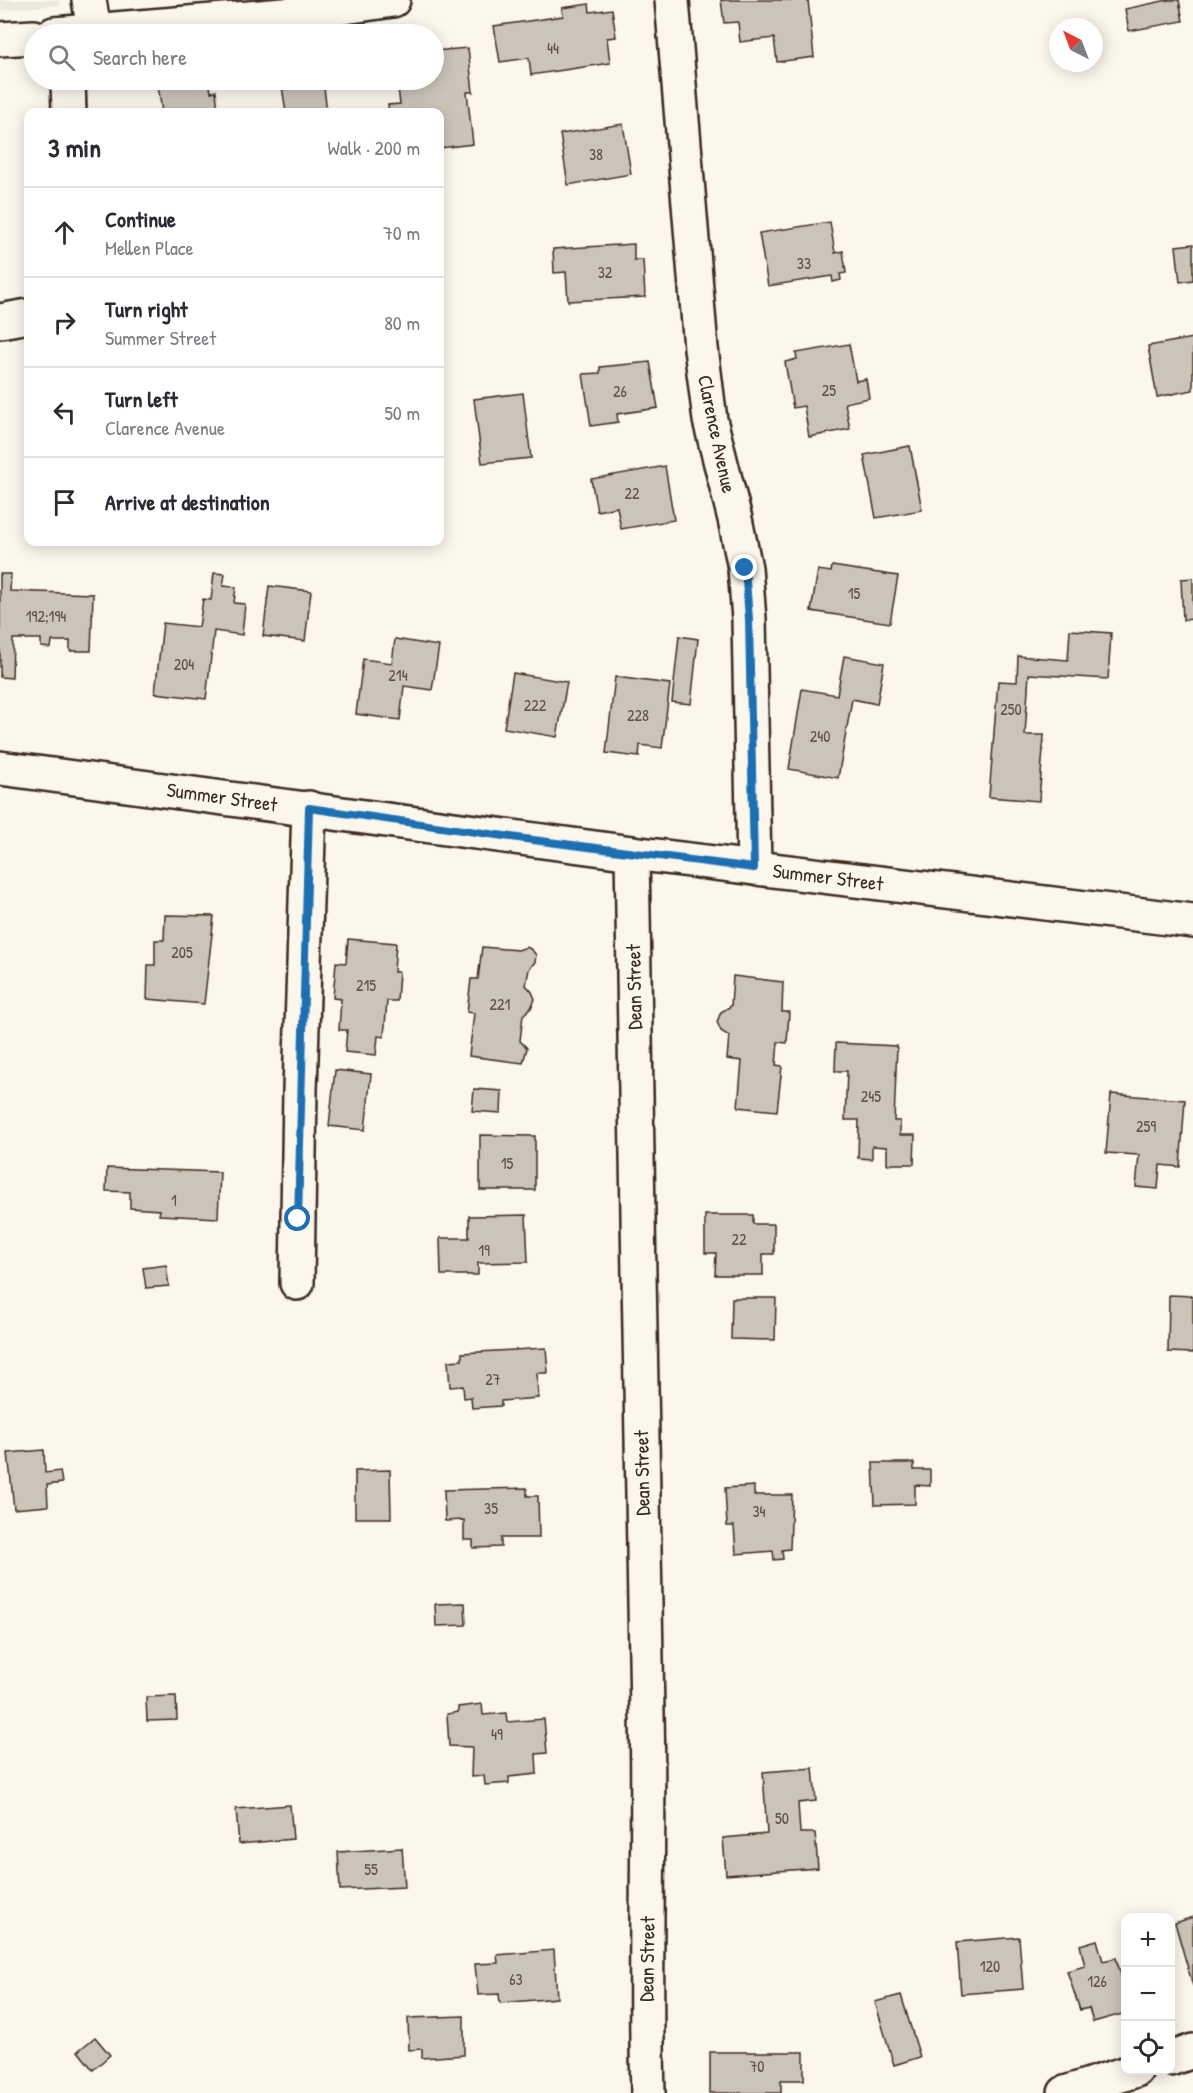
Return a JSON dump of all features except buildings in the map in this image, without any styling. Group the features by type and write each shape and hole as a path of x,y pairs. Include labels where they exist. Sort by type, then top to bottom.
{"street":[{"path":"142,24 273,17 393,0"},
{"name":"Clarence Avenue","path":"672,0 701,348 711,420 745,568 749,619 754,868"},
{"path":"0,39 24,35"},
{"path":"68,90 69,108"},
{"path":"0,321 24,317"},
{"name":"Summer Street","path":"0,768 632,853 1193,921"},
{"path":"297,1283 300,1090 309,808"},
{"name":"Dean Street","path":"632,853 649,1803 646,1967 648,2093"},
{"path":"1175,2057 1193,2051"},
{"path":"1065,2093 1121,2075"}],"shaded area":[{"path":"0,0 59,0 60,5 0,10"}],"route":[{"path":"298,1219 302,996 309,808 525,839 754,868 749,619 745,568"}]}
